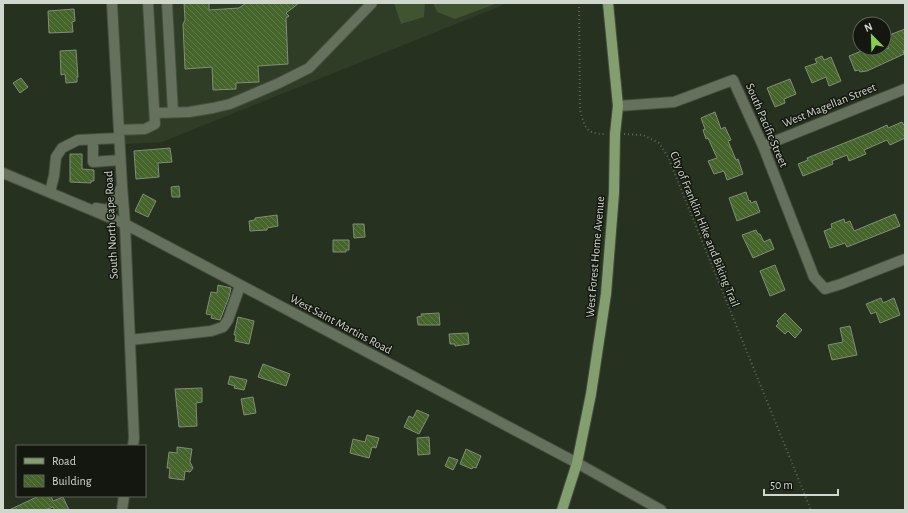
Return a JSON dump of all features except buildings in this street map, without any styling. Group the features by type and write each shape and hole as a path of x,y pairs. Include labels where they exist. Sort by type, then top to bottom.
{"main road":[{"name":"West Forest Home Avenue","path":"562,510 577,463 591,394 606,294 614,193 615,134 618,106 608,3"}],"street":[{"name":"South North Cape Road","path":"112,3 120,160 125,224 134,438 132,445"},
{"path":"50,192 56,157 62,148 78,140 92,140 145,129 155,124 156,113 148,3"},
{"path":"167,3 173,112"},
{"path":"156,113 189,112 230,104 279,83 309,68 372,3"},
{"name":"South Pacific Street","path":"618,106 674,102 733,80 763,146 814,277 825,289 905,259"},
{"name":"West Magellan Street","path":"763,146 905,89"},
{"path":"92,140 93,162 120,160"},
{"name":"West Saint Martins Road","path":"3,173 125,224 577,463 661,510"},
{"path":"79,204 106,210 112,206 122,186"},
{"path":"130,340 211,331 223,327 228,320 240,286"},
{"path":"122,510 124,497"}],"path":[{"name":"City of Franklin Hike and Biking Trail","path":"580,3 580,110 584,126 594,134 643,135 659,143 668,157 811,510"}],"shaded area":[{"path":"118,3 508,3 162,142 125,144"},
{"path":"394,3 425,3 424,17 401,24"},
{"path":"433,3 498,3 455,19 437,12"}]}
